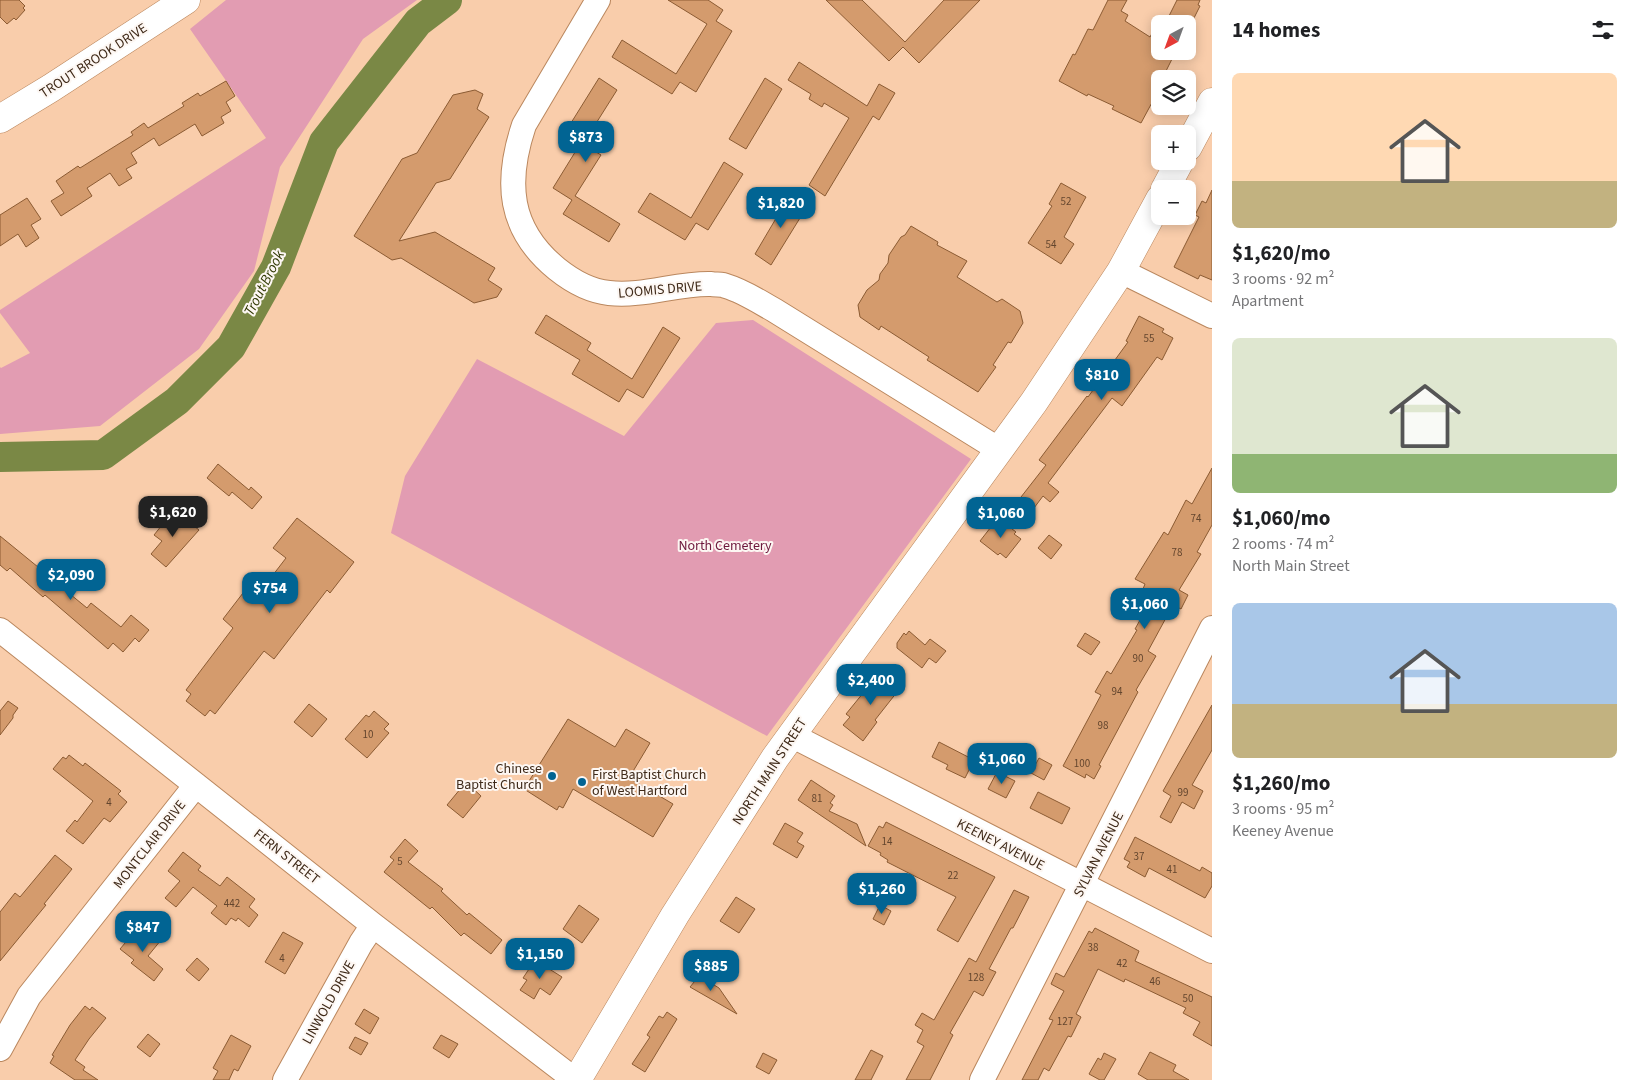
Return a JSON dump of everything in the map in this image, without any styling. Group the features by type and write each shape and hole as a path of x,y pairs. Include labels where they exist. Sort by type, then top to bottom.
{"main road":[{"name":"TROUT BROOK DRIVE","path":"0,119 186,0"},
{"path":"1196,132 1212,102"},
{"name":"NORTH MAIN STREET","path":"576,1080 676,915 791,735 1034,402 1121,271 1151,216"}],"street":[{"name":"LOOMIS DRIVE","path":"598,0 524,125 516,148 512,172 512,191 516,211 526,235 547,260 566,276 589,289 608,293 633,294 699,284 725,285 740,291 774,310 998,449"},
{"path":"1121,271 1212,316"},
{"name":"SYLVAN AVENUE","path":"982,1080 1212,628"},
{"name":"FERN STREET","path":"2,635 373,925 576,1080"},
{"name":"KEENEY AVENUE","path":"791,735 1082,886 1212,950"},
{"name":"MONTCLAIR DRIVE","path":"0,1050 29,996 196,785"},
{"name":"LINWOLD DRIVE","path":"285,1080 361,943 373,925"}],"green space":[{"path":"226,0 417,0 363,39 280,167 254,271 199,349 100,426 0,434 0,367 30,353 0,313 0,310 266,138 190,29"},
{"name":"North Cemetery","path":"753,320 971,459 767,736 391,533 405,476 477,359 624,436 716,323"}],"building":[{"path":"0,0 19,0 25,6 23,8 25,10 16,20 14,18 7,24 0,17"},
{"path":"668,0 708,0 723,10 716,21 732,31 696,92 680,82 672,94 612,57 622,40 676,74 707,24"},
{"path":"826,0 862,0 905,42 944,0 980,0 919,63 903,47 889,61"},
{"path":"1108,0 1127,0 1121,11 1128,15 1125,21 1150,37 1151,35 1151,60 1172,60 1166,70 1151,70 1151,104 1141,123 1112,109 1114,106 1088,94 1087,96 1059,81 1088,29 1093,30"},
{"path":"1177,0 1200,0 1198,5 1200,6 1196,15 1170,15"},
{"path":"799,62 867,106 879,84 895,93 879,120 873,116 825,196 809,185 849,118 824,103 822,107 809,99 811,94 788,80"},
{"path":"599,78 617,90 583,144 601,155 575,196 620,224 609,242 563,214 572,200 553,188 577,149 561,139"},
{"path":"765,78 782,89 746,149 729,139"},
{"path":"226,81 235,96 226,102 231,111 221,117 224,123 202,136 195,124 159,146 154,138 131,153 137,163 126,169 132,178 119,186 110,173 87,188 92,196 61,216 51,201 64,193 56,181 78,166 80,168 133,135 131,132 144,123 148,128 184,106 182,103 198,93 200,96"},
{"path":"475,90 483,94 477,109 489,117 450,179 436,183 399,241 435,232 495,268 488,280 502,289 497,297 474,303 401,258 392,260 354,236 402,159 417,153 453,95"},
{"path":"724,162 743,174 708,230 696,223 685,240 638,212 650,193 691,218"},
{"path":"1061,183 1086,197 1064,237 1074,244 1061,264 1028,243 1052,206 1049,204"},
{"path":"1212,190 1212,280 1200,275 1198,279 1174,267 1196,225 1199,217 1196,213 1202,201 1206,203"},
{"path":"791,193 808,205 771,265 755,254"},
{"path":"27,198 41,219 31,225 39,238 26,247 18,234 0,246 0,215"},
{"path":"911,226 938,242 937,245 967,261 957,277 997,302 1002,299 1020,311 1023,323 1011,343 1008,342 993,365 996,367 978,392 927,360 929,357 881,326 879,330 860,317 858,305 867,290 879,280 880,274 888,263 889,255"},
{"path":"546,315 591,343 587,350 632,379 663,327 680,338 643,398 627,389 619,402 572,374 580,360 535,333"},
{"path":"1139,316 1164,329 1162,332 1173,338 1162,360 1157,357 1122,406 1112,398 1048,483 1059,492 1050,502 1043,496 1034,508 1021,497 1046,465 1039,460 1128,342 1126,341"},
{"path":"218,464 249,490 251,487 262,497 252,509 232,492 229,496 207,478"},
{"path":"1212,468 1212,525 1197,552 1201,554 1179,590 1188,595 1181,609 1173,605 1148,651 1156,656 1136,690 1138,692 1099,765 1101,766 1094,779 1086,774 1085,778 1063,766 1101,695 1095,692 1107,671 1111,674 1137,630 1135,629 1154,595 1143,589 1145,584 1135,579 1164,532 1168,535 1186,500 1192,504"},
{"path":"174,510 199,530 166,567 151,554 162,541 154,535"},
{"path":"297,518 354,562 330,593 327,590 274,659 264,651 215,714 210,710 205,716 186,701 191,694 186,690 233,628 223,619 243,593 253,601 286,558 273,548"},
{"path":"998,518 1016,532 1014,534 1021,539 1006,558 1000,553 998,555 980,541"},
{"path":"1049,535 1062,545 1051,559 1038,548"},
{"path":"0,536 49,576 55,569 65,578 59,585 87,608 91,603 121,627 131,615 149,630 139,642 135,638 123,652 113,643 108,649 45,595 43,597 10,568 7,571 0,565"},
{"path":"909,631 925,645 930,639 946,651 936,663 929,658 922,668 897,648 897,643 904,633 906,635"},
{"path":"1085,633 1100,642 1091,655 1077,646"},
{"path":"881,671 901,687 875,720 877,722 863,741 843,725 850,717 846,714"},
{"path":"8,701 18,708 0,735 0,711"},
{"path":"309,704 327,719 312,737 294,722"},
{"path":"1212,705 1212,750 1192,785 1203,791 1194,809 1182,802 1171,823 1160,817 1171,796 1163,791"},
{"path":"374,711 389,724 384,729 389,733 367,758 345,739 366,715 369,717"},
{"name":"First Baptist Church of West Hartford","path":"568,719 615,747 626,729 650,743 629,778 673,804 653,837 573,789 563,808 559,806 557,810 524,789"},
{"path":"939,742 974,760 965,778 946,769 948,765 932,757"},
{"path":"69,755 83,766 85,763 121,791 118,794 127,802 110,822 104,818 83,844 66,831 75,820 77,822 93,801 53,769 63,757 66,759"},
{"path":"1039,758 1052,765 1044,780 1031,773"},
{"path":"997,772 1015,781 1006,798 988,789"},
{"path":"811,780 835,796 830,803 833,805 829,811 857,824 866,846 798,800"},
{"path":"466,782 481,796 463,818 447,805"},
{"path":"1038,792 1070,808 1062,824 1030,808"},
{"path":"886,822 995,877 958,942 937,930 956,897 887,862 888,860 880,855 881,853 868,846 879,826 883,828"},
{"path":"785,823 803,833 797,842 804,846 797,858 773,844"},
{"path":"1135,837 1200,871 1202,867 1212,873 1212,886 1205,898 1149,868 1145,877 1127,867 1130,862 1124,859"},
{"path":"405,839 418,851 408,862 443,889 441,891 467,915 469,913 502,940 491,954 464,933 461,936 432,907 430,909 384,872 394,860 390,857"},
{"path":"183,852 201,866 198,870 220,886 227,877 255,899 249,907 258,915 249,927 238,918 236,921 231,918 226,925 211,913 217,906 193,887 176,907 165,898 180,881 168,871"},
{"path":"55,855 72,869 44,904 46,905 0,961 0,912 15,893 20,897"},
{"path":"1014,890 1029,897 989,969 996,972 983,996 974,991 950,1033 953,1035 930,1080 906,1080 924,1046 917,1042 923,1030 915,1025 922,1013 934,1020 969,958 976,962"},
{"path":"736,897 755,909 739,933 720,921"},
{"path":"579,905 599,919 582,943 563,929"},
{"path":"880,905 891,911 884,925 873,919"},
{"path":"1095,928 1139,951 1135,961 1212,997 1212,1046 1193,1035 1200,1022 1183,1013 1186,1008 1125,979 1124,982 1098,969 1076,1014 1081,1017 1071,1037 1068,1036 1049,1071 1044,1068 1038,1080 1022,1080 1053,1020 1049,1019 1064,991 1051,984 1056,973 1064,977 1089,931 1092,933"},
{"path":"136,930 145,938 150,931 161,940 148,956 163,969 154,981 131,963 134,960 120,949"},
{"path":"283,932 303,943 285,974 265,962"},
{"path":"197,958 209,969 199,981 186,970"},
{"path":"535,960 562,977 550,995 540,988 534,999 520,990 527,980 523,978"},
{"path":"699,976 719,988 737,1014 690,987"},
{"path":"85,1006 90,1010 92,1007 106,1018 75,1060 85,1067 83,1070 98,1080 75,1080 50,1063 54,1056 52,1055 70,1025"},
{"path":"364,1009 379,1018 370,1034 355,1024"},
{"path":"667,1012 677,1019 645,1072 632,1064 650,1037 647,1035 659,1016 663,1018"},
{"path":"148,1034 160,1044 150,1057 137,1047"},
{"path":"231,1035 251,1046 238,1071 234,1069 229,1080 213,1080 218,1071 213,1068"},
{"path":"441,1035 458,1044 449,1058 433,1048"},
{"path":"355,1037 368,1043 361,1055 349,1048"},
{"path":"871,1050 883,1056 871,1080 855,1080"},
{"path":"1150,1052 1176,1065 1173,1071 1189,1080 1148,1080 1138,1074"},
{"path":"763,1053 777,1060 769,1074 756,1067"},
{"path":"1104,1053 1116,1059 1104,1080 1100,1080 1089,1074 1098,1058 1101,1060"}],"waterway":[{"name":"Trout Brook","path":"0,457 103,455 177,401 231,347 276,267 324,142 418,22 447,0"}],"place":[{"name":"Chinese Baptist Church","path":"552,776"},
{"name":"First Baptist Church of West Hartford","path":"582,782"}]}
